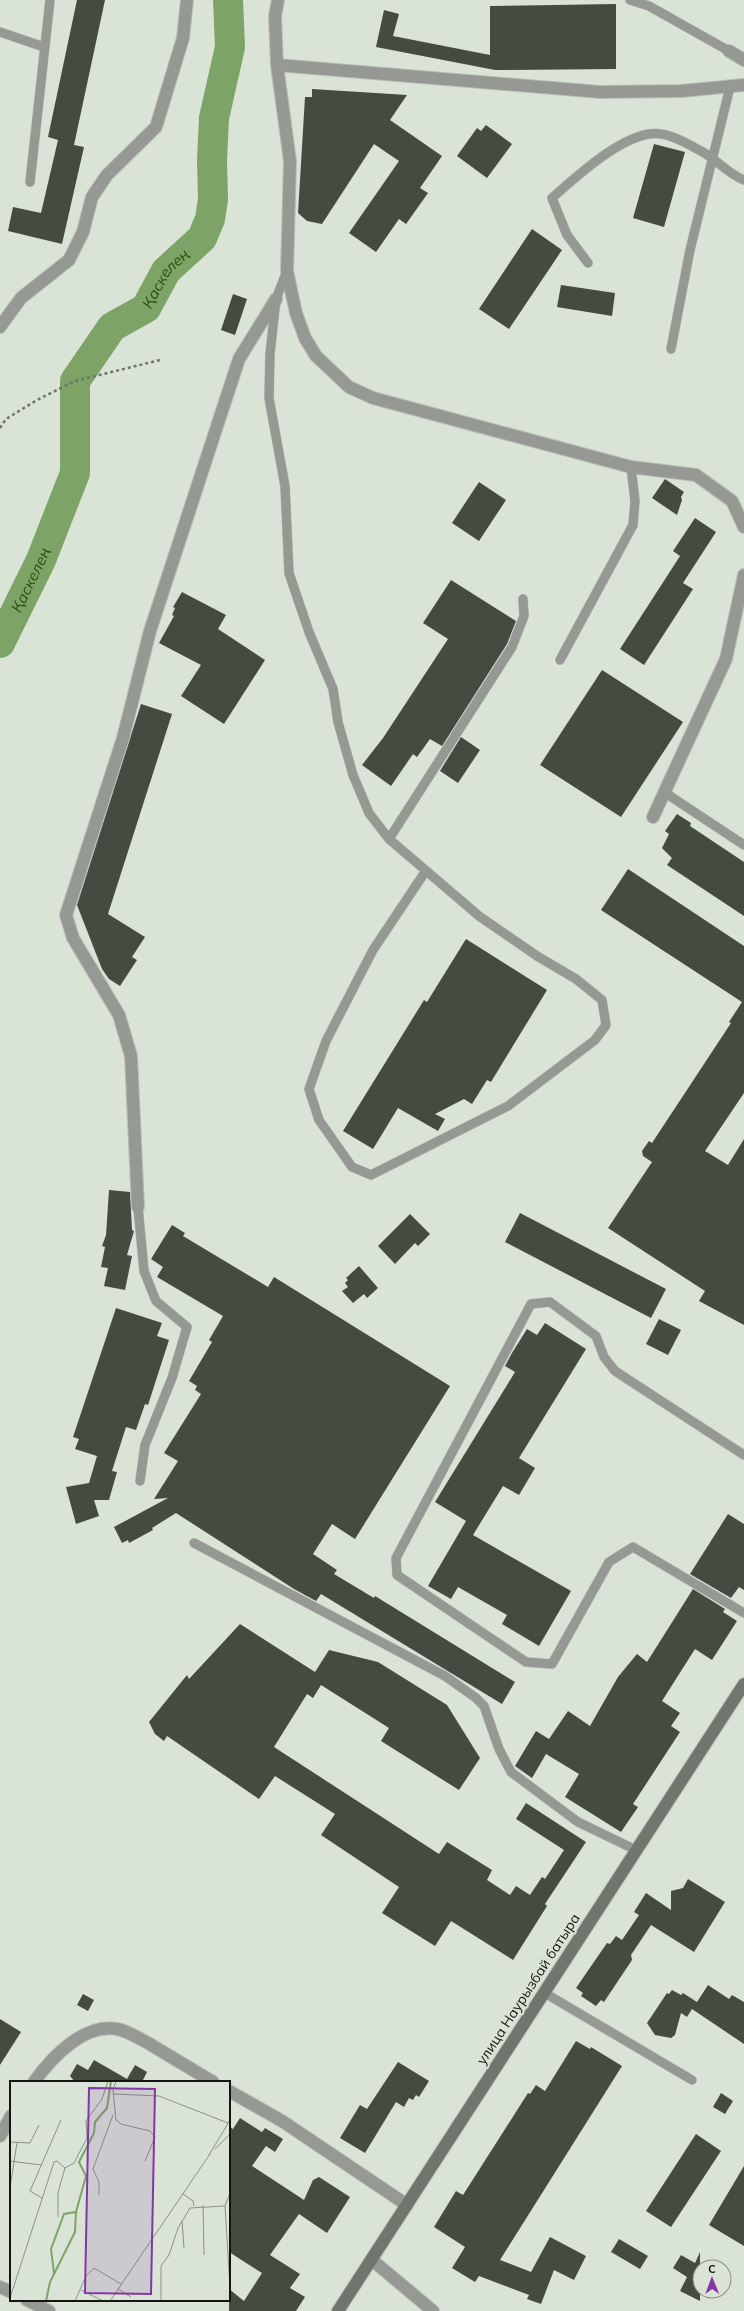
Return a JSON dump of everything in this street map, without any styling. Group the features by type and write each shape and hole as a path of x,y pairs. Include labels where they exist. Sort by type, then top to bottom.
{"main road":[{"name":"улица Наурызбай батыра","path":"338,2311 543,1992 744,1684"}],"street":[{"path":"0,327 21,298 68,260 82,232 92,197 107,175 156,127 183,38 187,0"},
{"path":"278,0 275,16 277,65 290,161 287,272 296,313 306,338 316,356 349,386 373,398 631,467 696,475 732,501 743,524"},
{"path":"729,51 744,60"},
{"path":"277,65 600,92 681,91 744,85"},
{"path":"138,1207 131,1056 119,1015 72,938 66,915 123,738 150,631 239,359 276,299"},
{"path":"653,817 726,658 744,575"},
{"path":"35,2081 43,2069 60,2053 91,2030 117,2029 138,2038 211,2081"},
{"path":"230,2092 282,2121 407,2205"},
{"path":"0,2136 6,2119"},
{"path":"372,2260 433,2311"},
{"path":"0,2287 10,2292"},
{"path":"29,2301 49,2311"}],"lane":[{"path":"30,182 50,0"},
{"path":"630,0 649,6 729,51"},
{"path":"0,32 44,47"},
{"path":"671,349 690,250 730,87"},
{"path":"588,263 567,235 552,198 588,166 622,145 649,134 660,134 682,141 713,157 737,177 744,180"},
{"path":"287,272 276,299 270,354 269,398 285,486 289,573 309,632 333,688 338,722 353,775 369,813 389,840 425,872 479,916 537,956 576,979 602,1000 606,1024 594,1040 508,1106 371,1175 352,1167 318,1120 309,1089 326,1041 372,950 425,872"},
{"path":"560,660 633,525 636,501 631,467"},
{"path":"389,840 512,647 524,616 523,598"},
{"path":"664,792 744,845"},
{"path":"138,1207 144,1271 156,1301 187,1327 172,1378 145,1446 140,1480"},
{"path":"744,1455 615,1371 604,1357 596,1336 550,1302 531,1304 396,1558 397,1575 526,1662 552,1664 609,1562 633,1546 744,1613"},
{"path":"194,1543 452,1681 476,1698 484,1706 499,1749 512,1772 578,1822 636,1850"},
{"path":"543,1992 692,2080"}],"path":[{"path":"0,428 6,419 75,381 160,360"}],"building":[{"path":"77,0 105,0 74,145 84,147 62,244 8,231 13,207 41,213 58,140 48,137"},
{"path":"616,4 616,69 495,70 376,47 384,10 399,14 393,36 490,55 490,6"},
{"path":"312,89 407,95 390,120 442,156 420,188 428,193 406,224 399,219 376,252 349,233 399,161 374,144 322,224 307,221 298,213 305,97 312,97"},
{"path":"486,125 512,144 487,178 457,156 477,128 481,131"},
{"path":"654,144 685,152 664,227 633,218"},
{"path":"532,229 562,250 509,329 479,309"},
{"path":"561,285 615,293 612,316 557,307"},
{"path":"233,294 247,299 235,335 221,330"},
{"path":"665,479 684,492 681,497 682,500 677,515 652,498"},
{"path":"479,482 506,500 479,541 452,523"},
{"path":"695,518 716,532 683,583 693,589 644,665 620,649 680,556 673,551"},
{"path":"451,580 516,621 507,644 442,746 430,739 417,757 413,754 391,786 362,765 383,738 448,639 423,623"},
{"path":"182,592 226,615 218,629 265,660 224,724 181,696 201,665 159,643 174,616 172,615 175,608 173,607"},
{"path":"602,670 683,722 621,817 540,765"},
{"path":"141,704 172,714 108,914 145,937 132,957 137,960 120,986 109,979 102,969 77,905"},
{"path":"461,737 480,750 458,783 440,771"},
{"path":"677,814 691,823 690,826 744,862 744,916 667,865 672,858 662,848 669,834 665,831"},
{"path":"628,869 744,946 744,1093 705,1151 728,1165 744,1139 744,1325 699,1301 705,1291 608,1228 652,1162 643,1156 642,1151 649,1141 652,1143 731,1023 729,1022 742,1002 601,910"},
{"path":"466,939 547,990 491,1082 487,1080 472,1104 464,1099 435,1114 445,1119 438,1131 398,1108 373,1149 343,1131 424,1000 427,1002"},
{"path":"109,1190 130,1192 132,1230 134,1231 127,1255 132,1256 125,1290 104,1286 108,1268 101,1267 105,1247 102,1246 106,1235"},
{"path":"520,1213 666,1289 651,1318 505,1242"},
{"path":"410,1214 430,1234 418,1246 415,1243 395,1264 378,1246"},
{"path":"172,1225 185,1233 183,1236 268,1287 274,1277 450,1386 355,1539 332,1524 313,1554 337,1570 334,1574 374,1598 375,1596 515,1682 502,1704 321,1594 316,1601 294,1589 176,1513 152,1528 153,1530 129,1543 128,1540 122,1543 114,1527 168,1498 154,1499 178,1461 164,1453 201,1394 195,1390 197,1386 189,1381 212,1342 209,1340 223,1316 157,1277 163,1267 151,1259"},
{"path":"359,1266 378,1288 367,1298 364,1294 353,1303 342,1291 348,1287 345,1283 348,1280 346,1278"},
{"path":"116,1308 162,1323 157,1336 169,1340 148,1405 145,1404 136,1430 126,1427 112,1471 117,1472 109,1500 94,1500 99,1516 76,1524 66,1487 89,1483 97,1456 75,1449 79,1439 73,1437"},
{"path":"659,1319 681,1330 668,1355 646,1344"},
{"path":"545,1323 586,1349 519,1458 535,1468 519,1495 503,1486 473,1535 571,1591 539,1646 502,1624 507,1615 458,1587 451,1599 428,1586 466,1521 435,1502 515,1372 505,1366 512,1353 527,1329 537,1335"},
{"path":"728,1514 744,1524 744,1590 739,1587 731,1598 690,1574"},
{"path":"693,1589 725,1609 723,1612 737,1621 712,1660 695,1649 662,1701 680,1713 671,1726 680,1732 633,1804 638,1807 621,1832 565,1797 579,1774 546,1754 532,1778 515,1766 536,1731 549,1739 568,1711 590,1726 618,1677 637,1654 647,1662"},
{"path":"240,1624 315,1672 329,1650 378,1662 447,1705 480,1758 459,1790 381,1741 389,1728 321,1685 313,1698 307,1694 274,1747 439,1854 447,1842 492,1870 487,1880 510,1895 516,1886 530,1895 542,1877 545,1879 564,1850 516,1819 526,1803 586,1842 545,1904 547,1906 513,1960 451,1921 435,1946 382,1913 399,1887 321,1835 335,1814 275,1776 259,1799 167,1736 164,1741 155,1734 149,1722 187,1675 189,1679"},
{"path":"688,1879 725,1902 694,1952 651,1925 631,1955 632,1960 604,2002 601,2000 596,2006 581,1996 583,1993 576,1988 607,1943 610,1944 616,1936 622,1940 639,1915 634,1912 646,1893 671,1910 671,1891 683,1888"},
{"path":"708,1985 729,1999 732,1995 744,2002 744,2044 692,2009 687,2017 681,2013 675,2035 671,2038 655,2035 647,2023 667,1993 669,1994 672,1990 681,1995 683,1993 697,2002"},
{"path":"83,1994 94,2000 88,2011 77,2005"},
{"path":"0,2019 21,2032 0,2065"},
{"path":"576,2041 590,2049 591,2047 622,2066 500,2260 531,2272 550,2237 586,2256 574,2280 554,2270 541,2304 527,2299 529,2295 479,2276 475,2282 452,2268 465,2247 434,2227 456,2191 463,2195 528,2093 530,2094 536,2085 545,2091"},
{"path":"94,2060 127,2079 135,2065 147,2072 142,2081 74,2081 70,2076 77,2064 88,2070"},
{"path":"398,2062 429,2081 419,2097 416,2095 413,2100 409,2098 404,2107 396,2102 365,2153 340,2138 360,2105 367,2109"},
{"path":"721,2093 733,2101 725,2114 713,2107"},
{"path":"240,2118 262,2132 265,2128 283,2139 275,2152 266,2146 252,2166 304,2200 313,2180 319,2177 350,2197 327,2233 299,2214 270,2255 300,2274 290,2288 305,2297 296,2311 229,2311 230,2290 244,2301 262,2273 230,2253 230,2127 233,2129"},
{"path":"696,2134 721,2151 671,2227 646,2211"},
{"path":"744,2166 744,2246 709,2225"},
{"path":"619,2239 648,2256 640,2269 611,2252"},
{"path":"700,2252 700,2259 697,2259"},
{"path":"681,2255 692,2261 692,2297 680,2291 687,2277 673,2268"}],"waterway":[{"name":"Қаскелең","path":"0,643 41,560 75,473 75,381 112,327 146,308 166,271 202,238 210,219 213,199 212,160 214,118 230,47 228,0"}]}
